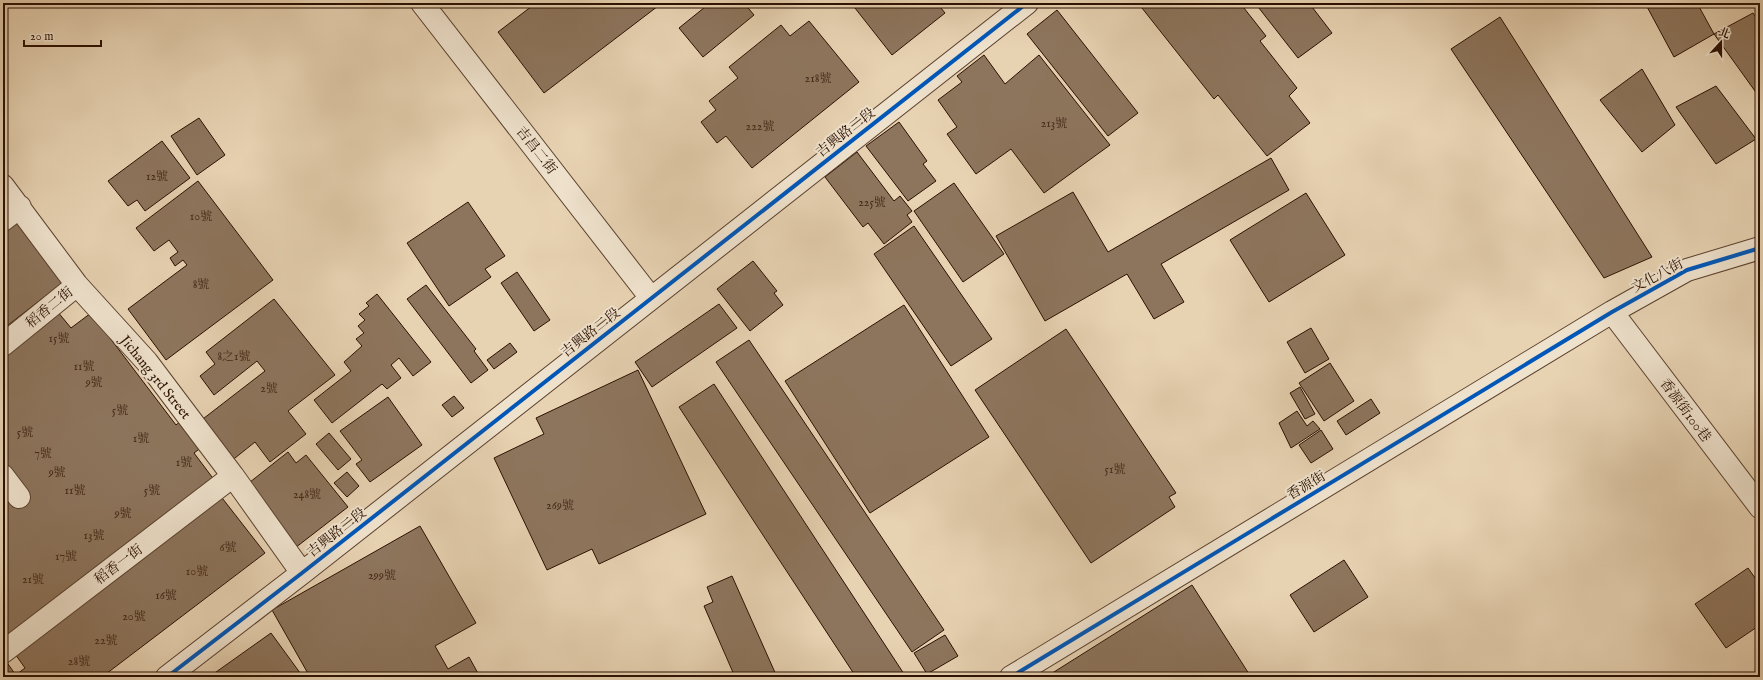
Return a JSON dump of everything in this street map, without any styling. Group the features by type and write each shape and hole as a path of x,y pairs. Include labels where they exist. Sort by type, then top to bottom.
{"street":[{"name":"吉昌二街","path":"422,3 651,298"},
{"name":"吉興路二段","path":"167,677 1027,3"},
{"name":"Jichang 3rd Street","path":"3,186 11,214 147,362 233,476 302,572"},
{"name":"文化八街","path":"1612,312 1687,270 1760,248"},
{"name":"稻香二街","path":"3,345 77,285"},
{"name":"香源街100巷","path":"1612,312 1760,507"},
{"name":"香源街","path":"1011,677 1612,312"},
{"path":"3,476 19,497"},
{"name":"稻香一街","path":"3,652 233,476"}],"building":[{"path":"536,3 662,3 544,93 498,32"},
{"path":"710,3 744,3 754,15 703,57 679,28"},
{"path":"851,3 937,3 945,13 892,55"},
{"path":"1138,3 1240,3 1266,36 1260,41 1297,88 1289,96 1310,123 1267,156 1218,95 1214,99"},
{"path":"1255,3 1309,3 1332,33 1298,58"},
{"path":"1645,3 1697,3 1714,34 1674,57"},
{"path":"1752,3 1760,3 1760,14"},
{"path":"1057,10 1138,113 1108,136 1027,34"},
{"path":"1753,13 1760,23 1760,98 1714,34"},
{"path":"1500,17 1652,257 1604,278 1451,49"},
{"path":"809,21 859,82 752,168 726,136 717,143 701,122 716,110 709,101 738,78 729,67 781,25 790,36"},
{"path":"984,55 1005,84 1039,55 1110,145 1044,193 1011,149 976,174 947,134 957,127 938,100 962,82 957,76"},
{"path":"1642,69 1675,125 1642,152 1600,100"},
{"path":"1716,86 1756,139 1716,164 1676,107"},
{"path":"199,118 225,155 197,175 171,136"},
{"path":"899,122 927,161 923,164 936,181 908,201 866,146"},
{"path":"162,141 190,178 145,211 137,200 128,206 108,181"},
{"path":"857,152 894,201 900,196 912,211 907,215 912,222 884,244 868,223 863,227 825,177"},
{"path":"1271,158 1289,190 1161,264 1184,302 1154,319 1127,274 1045,321 996,236 1073,192 1108,252"},
{"path":"198,181 273,280 166,360 128,309 187,265 183,260 175,266 170,258 178,252 169,240 154,251 136,228"},
{"path":"954,183 1004,254 963,282 914,211"},
{"path":"1306,193 1345,255 1269,302 1230,240"},
{"path":"468,202 505,256 485,269 491,277 449,306 407,243"},
{"path":"16,218 65,281 3,329 3,228"},
{"path":"914,226 992,339 951,366 874,254"},
{"path":"753,261 777,291 774,293 783,305 750,331 717,289"},
{"path":"517,272 550,320 534,331 501,283"},
{"path":"426,285 476,349 474,351 488,370 471,383 407,299"},
{"path":"377,294 431,362 413,376 399,358 391,365 401,378 387,389 382,384 332,423 314,400 351,371 344,362 362,346 356,339 364,333 358,326 365,320 359,314 369,306 366,303"},
{"path":"274,299 335,375 288,411 306,434 270,462 255,442 230,462 199,422 265,371 257,361 214,395 200,376 215,364 206,352"},
{"path":"719,304 737,328 652,387 635,362"},
{"path":"904,305 989,437 870,513 785,381"},
{"path":"57,311 71,328 91,313 176,425 186,417 206,444 194,453 215,481 3,639 3,490 17,508 30,497 3,462 3,352"},
{"path":"1311,328 1329,359 1305,373 1287,342"},
{"path":"1066,329 1176,493 1169,497 1175,507 1091,563 975,390"},
{"path":"749,340 944,630 912,652 716,362"},
{"path":"510,343 517,352 494,369 487,360"},
{"path":"1330,363 1354,401 1324,421 1299,383"},
{"path":"638,370 706,514 599,564 592,549 547,570 494,458 544,434 536,418"},
{"path":"714,384 906,677 856,677 679,407"},
{"path":"1300,387 1315,414 1305,419 1290,393"},
{"path":"454,396 464,408 452,417 442,405"},
{"path":"388,397 422,445 370,482 356,464 362,460 340,431"},
{"path":"1371,399 1380,413 1346,435 1337,421"},
{"path":"1297,411 1307,426 1313,421 1320,429 1291,448 1279,423"},
{"path":"1321,430 1333,449 1311,463 1299,445"},
{"path":"329,433 351,459 338,470 316,444"},
{"path":"288,452 296,463 306,455 348,507 295,548 245,486"},
{"path":"347,472 359,486 347,497 334,483"},
{"path":"219,494 265,553 102,677 19,677 17,674 25,668 13,651"},
{"path":"420,526 476,623 435,646 448,669 469,657 480,677 310,677 272,610"},
{"path":"1344,560 1368,597 1314,632 1290,595"},
{"path":"1748,568 1760,585 1760,625 1726,648 1695,604"},
{"path":"732,576 777,677 735,677 704,606 713,602 707,587"},
{"path":"1192,585 1251,677 1046,677"},
{"path":"271,633 303,677 209,677"},
{"path":"945,635 958,656 927,674 914,653"},
{"path":"4,658 17,677 3,677"}],"cycle path":[{"path":"167,677 302,573 1027,3"},
{"path":"1011,677 1612,312 1687,270 1760,248"}]}
